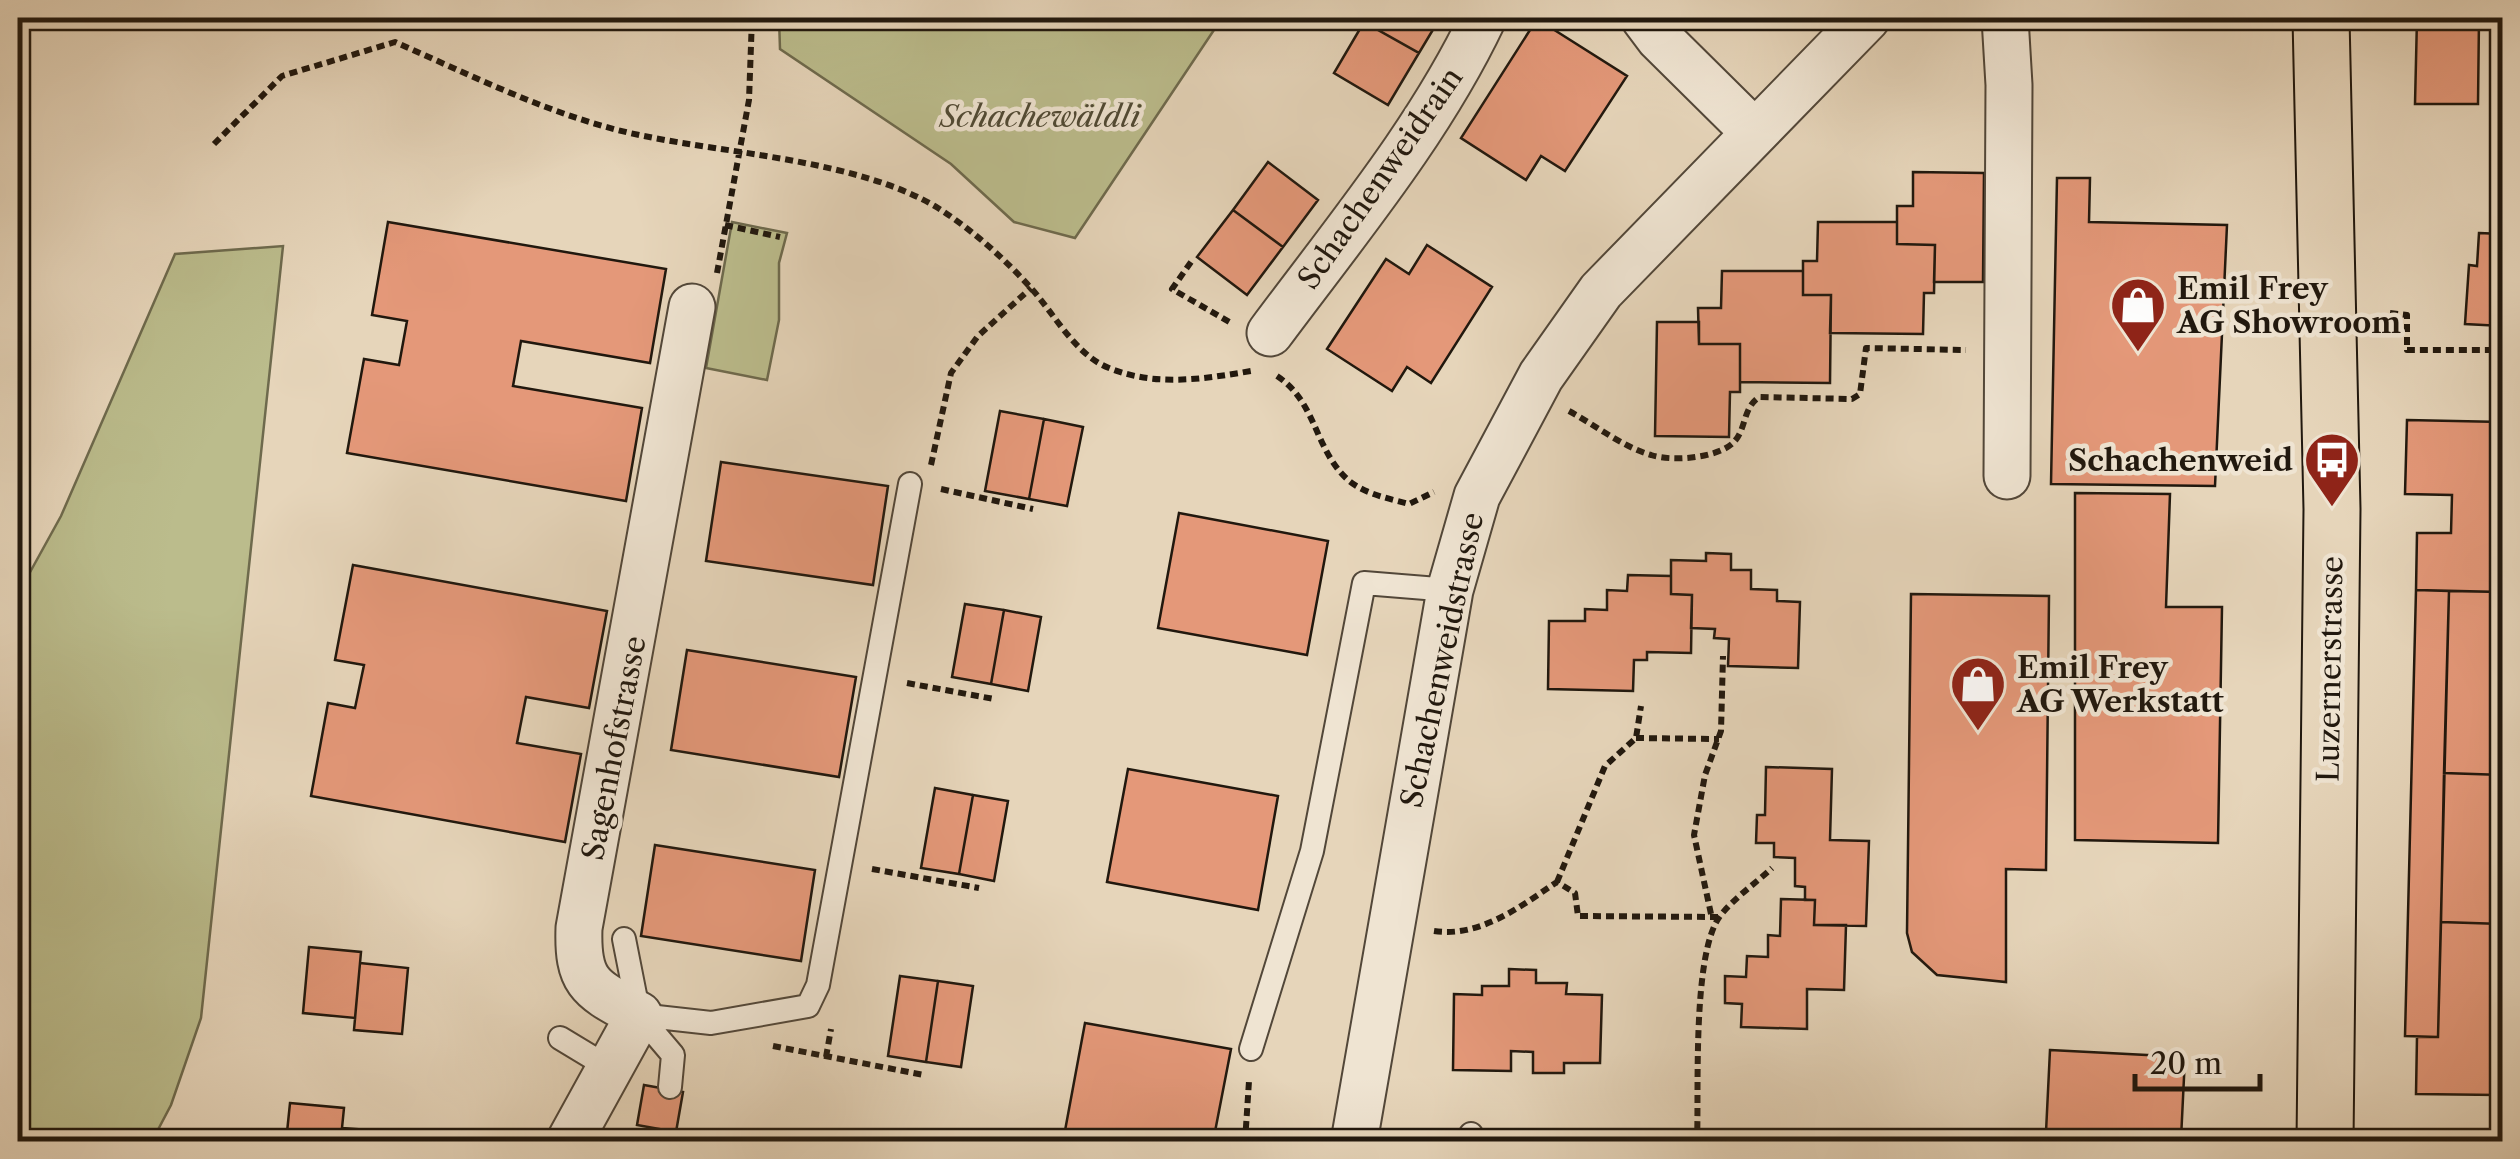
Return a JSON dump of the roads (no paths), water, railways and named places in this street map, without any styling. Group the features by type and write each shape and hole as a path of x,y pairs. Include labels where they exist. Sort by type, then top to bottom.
{"main road":[{"name":"Luzernerstrasse","path":"2321,18 2332,490 2325,1142"}],"street":[{"name":"Schachenweidrain","path":"1266,359 1463,60 1483,18"},
{"path":"1644,18 1658,38 1754,132"},
{"name":"Schachenweidstrasse","path":"1354,1142 1450,590 1476,496 1541,376 1601,291 1867,18"},
{"path":"2005,18 2009,86 2007,476"},
{"name":"Sagenhofstrasse","path":"639,1016 594,990 578,967 579,928 704,292"},
{"path":"568,1142 639,1016"}],"lane":[{"path":"639,1016 712,1023 808,1006 818,985 876,677 918,485"},
{"path":"1252,1050 1312,851 1364,583 1450,590"},
{"path":"624,939 639,1016 672,1051 670,1086"},
{"path":"560,1038 608,1067"}],"place":[{"name":"Emil Frey AG Showroom","path":"2138,354"},
{"name":"Schachenweid","path":"2332,509"},
{"name":"Emil Frey AG Werkstatt","path":"1978,733"}],"park label":[{"name":"Schachewäldli","path":"1040,116"}]}
